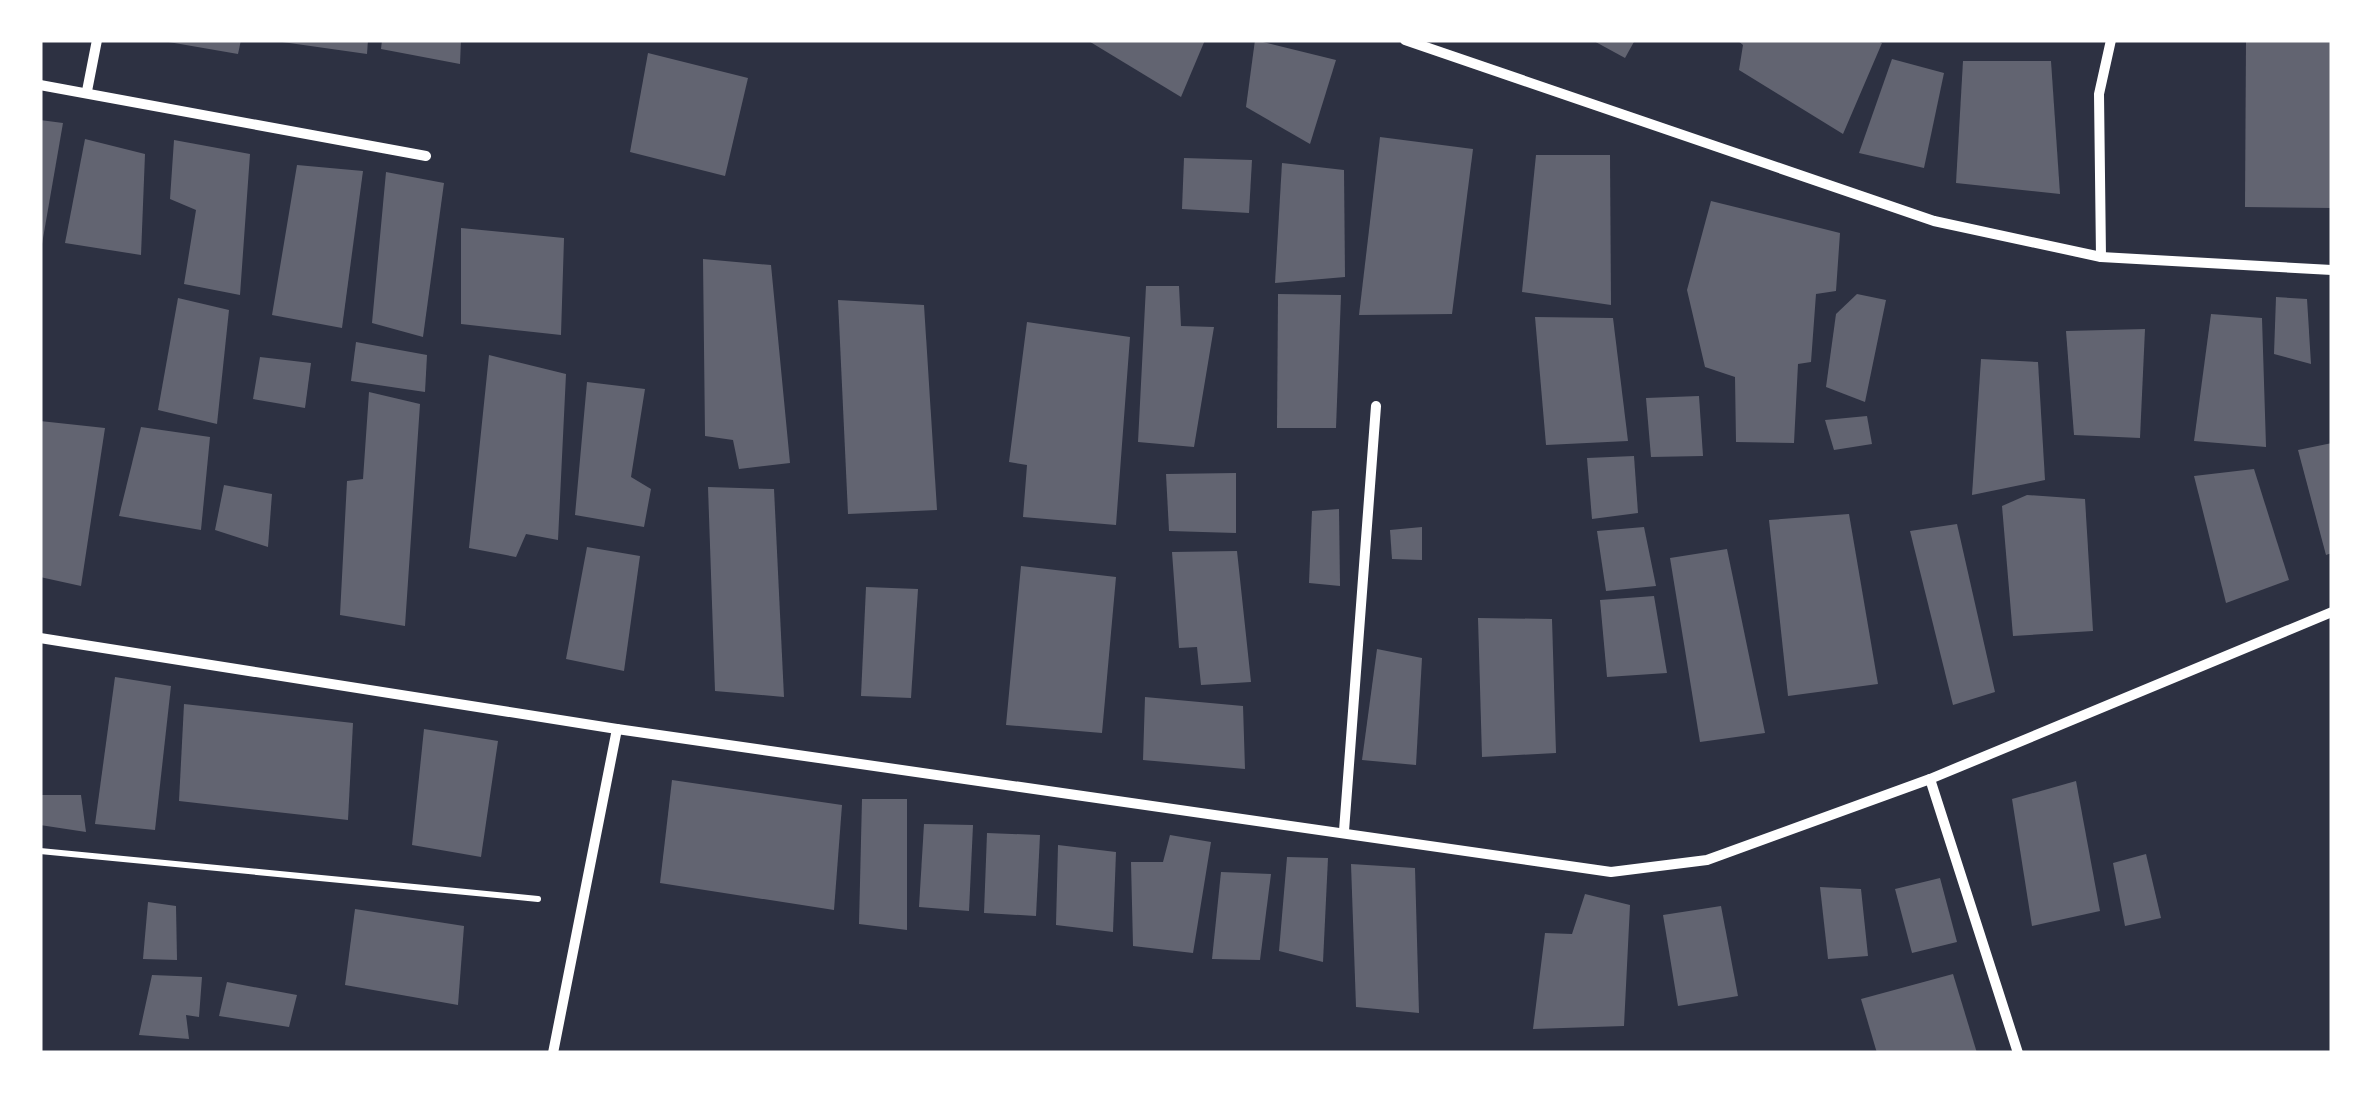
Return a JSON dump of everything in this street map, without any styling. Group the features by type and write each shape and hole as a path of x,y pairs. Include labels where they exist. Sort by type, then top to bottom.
{"street":[{"path":"87,92 96,40"},
{"path":"1405,40 1934,221 2102,257 2332,270"},
{"path":"2102,257 2099,94 2111,40"},
{"path":"40,84 426,156"},
{"path":"1344,832 1376,406"},
{"path":"40,638 617,729 1611,872 1707,860 1930,779 2332,612"},
{"path":"553,1053 617,729"},
{"path":"1930,779 2018,1053"}],"path":[{"path":"40,851 538,899"}],"building":[{"path":"157,40 241,40 238,54"},
{"path":"268,40 368,40 367,54"},
{"path":"382,40 461,40 460,64 381,49"},
{"path":"1087,40 1205,40 1181,97"},
{"path":"1255,40 1336,60 1310,144 1246,107"},
{"path":"1592,40 1635,40 1625,58"},
{"path":"1737,40 1882,43 1843,134 1739,70 1743,45"},
{"path":"2246,40 2332,40 2332,208 2245,207"},
{"path":"648,53 748,78 725,176 630,152"},
{"path":"1892,59 1944,73 1924,168 1859,153"},
{"path":"1963,61 2051,61 2060,194 1956,183"},
{"path":"40,120 63,123 42,244 40,243"},
{"path":"1380,137 1473,149 1452,314 1359,315"},
{"path":"85,139 145,154 141,255 65,243"},
{"path":"174,140 250,154 240,295 184,284 196,210 170,199"},
{"path":"1536,155 1610,155 1611,305 1522,292"},
{"path":"1184,158 1252,160 1249,213 1182,209"},
{"path":"1282,163 1344,170 1345,277 1275,283"},
{"path":"297,165 363,171 342,328 272,315"},
{"path":"386,172 444,183 423,337 372,323"},
{"path":"1711,201 1840,233 1836,291 1816,294 1811,362 1798,364 1794,443 1736,442 1735,377 1705,367 1687,290"},
{"path":"461,228 564,238 561,335 461,324"},
{"path":"703,259 771,265 790,463 739,469 733,440 705,436"},
{"path":"1146,286 1179,286 1181,326 1214,327 1194,447 1138,442"},
{"path":"1278,294 1341,295 1336,428 1277,428"},
{"path":"1857,294 1886,300 1865,402 1826,387 1836,314"},
{"path":"2276,297 2307,299 2311,364 2274,354"},
{"path":"178,298 229,310 217,424 158,410"},
{"path":"838,300 924,305 937,510 848,514"},
{"path":"2211,314 2262,318 2266,447 2194,441"},
{"path":"1535,317 1613,318 1628,441 1546,445"},
{"path":"1027,322 1130,337 1116,525 1023,517 1027,465 1009,462"},
{"path":"2145,329 2140,438 2074,435 2066,331"},
{"path":"356,342 427,355 425,392 351,381"},
{"path":"489,355 566,374 558,540 526,534 516,557 469,548"},
{"path":"260,357 311,363 305,408 253,399"},
{"path":"1981,359 2038,362 2045,480 1972,495"},
{"path":"587,382 645,389 631,477 651,489 644,527 575,515"},
{"path":"369,392 420,404 405,626 340,615 347,481 363,479"},
{"path":"1699,396 1703,456 1651,457 1646,398"},
{"path":"1867,416 1872,444 1834,450 1825,420"},
{"path":"40,421 105,428 81,586 40,577"},
{"path":"141,427 210,437 201,530 119,516"},
{"path":"2332,443 2332,553 2326,555 2298,450"},
{"path":"1634,456 1638,513 1592,519 1587,458"},
{"path":"2254,469 2289,580 2226,603 2194,476"},
{"path":"1236,473 1236,533 1169,531 1166,474"},
{"path":"224,485 272,494 268,547 215,530"},
{"path":"708,487 774,489 784,697 715,691"},
{"path":"2027,495 2085,499 2093,631 2013,636 2002,506"},
{"path":"1339,509 1340,586 1309,583 1312,511"},
{"path":"1849,514 1878,684 1788,696 1769,520"},
{"path":"1957,524 1995,692 1953,705 1910,531"},
{"path":"1422,527 1422,560 1392,559 1390,530"},
{"path":"1644,527 1656,586 1606,591 1597,531"},
{"path":"587,547 640,556 624,671 566,659"},
{"path":"1727,549 1765,733 1700,742 1670,558"},
{"path":"1237,551 1251,682 1201,685 1197,647 1179,648 1172,552"},
{"path":"1021,566 1116,577 1102,733 1006,725"},
{"path":"866,587 918,589 911,698 861,696"},
{"path":"1654,596 1667,673 1607,677 1600,600"},
{"path":"1478,618 1552,619 1556,753 1482,757"},
{"path":"1377,649 1422,658 1416,765 1362,760"},
{"path":"115,677 171,686 155,830 95,824"},
{"path":"1145,697 1243,706 1245,769 1143,760"},
{"path":"184,704 353,723 348,820 179,801"},
{"path":"424,729 498,741 481,857 412,845"},
{"path":"672,780 842,805 834,910 660,883"},
{"path":"2076,781 2100,911 2032,926 2012,799"},
{"path":"41,795 81,795 86,832 40,825"},
{"path":"862,799 907,799 907,930 859,924"},
{"path":"924,824 973,825 969,911 919,907"},
{"path":"987,833 1040,835 1036,916 984,913"},
{"path":"1170,835 1211,842 1193,953 1133,946 1131,862 1163,862"},
{"path":"1058,845 1116,852 1113,932 1056,925"},
{"path":"2146,854 2161,918 2125,926 2113,863"},
{"path":"1287,857 1328,858 1323,962 1279,951"},
{"path":"1351,864 1415,868 1419,1013 1356,1007"},
{"path":"1221,872 1271,874 1260,960 1212,959"},
{"path":"1940,878 1957,942 1912,953 1895,889"},
{"path":"1820,887 1861,889 1868,956 1828,959"},
{"path":"1585,894 1630,905 1624,1026 1533,1029 1545,933 1572,934"},
{"path":"148,902 176,906 177,960 143,959"},
{"path":"1721,906 1738,996 1678,1006 1663,915"},
{"path":"355,909 464,926 458,1005 345,985"},
{"path":"1953,974 1977,1053 1877,1053 1861,999"},
{"path":"152,975 202,977 199,1017 186,1015 189,1039 139,1035"},
{"path":"227,982 297,995 289,1027 219,1016"}]}
